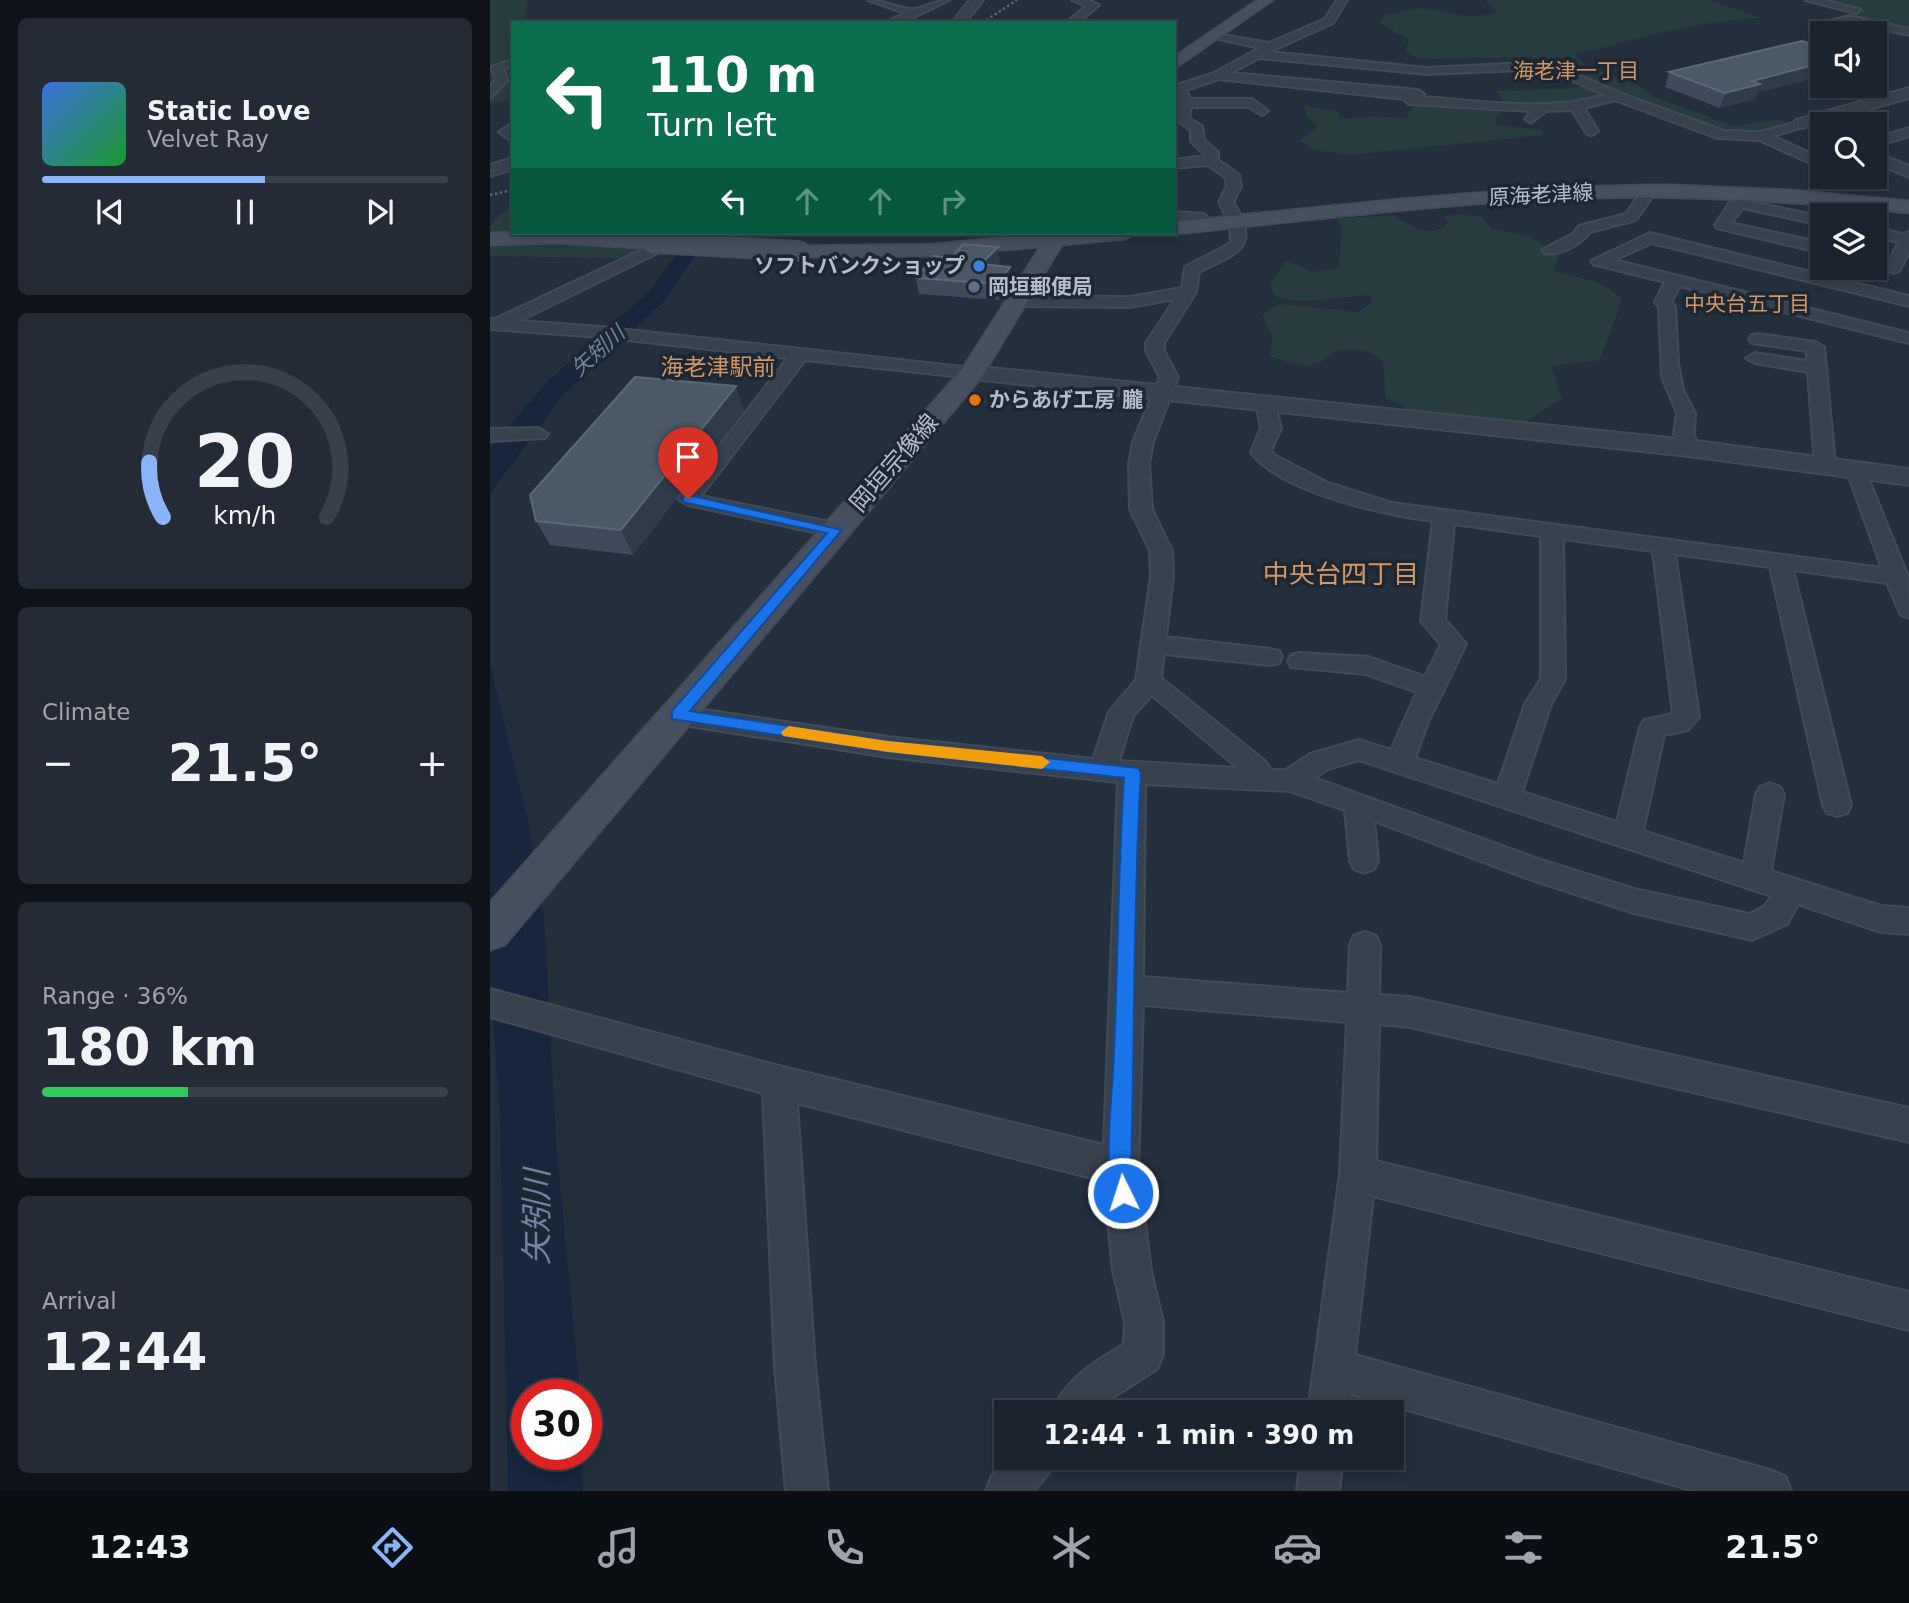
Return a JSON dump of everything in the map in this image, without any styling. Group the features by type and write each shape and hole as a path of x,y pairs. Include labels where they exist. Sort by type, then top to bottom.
{"main road":[{"path":"1176,63 1266,0"},
{"name":"原海老津線","path":"1176,228 1516,196 1649,191 1780,195 1909,207"},
{"path":"490,239 533,235 651,239 801,251 908,252 1080,235"},
{"name":"岡垣宗像線","path":"490,932 972,373 1057,236"}],"street":[{"path":"873,0 915,15"},
{"path":"915,0 932,4"},
{"path":"896,21 944,0"},
{"path":"960,21 976,0"},
{"path":"1074,21 1094,5 1077,0"},
{"path":"1212,161 1213,155 1198,141 1197,129 1183,120 1185,103 1177,89 1219,75 1270,47 1329,21 1342,0"},
{"path":"1810,0 1909,23"},
{"path":"1836,21 1859,21"},
{"path":"1887,27 1909,32"},
{"path":"1214,35 1270,47"},
{"path":"1257,54 1427,71 1548,65 1615,96 1710,132 1734,137 1761,136 1909,93"},
{"path":"490,94 502,80 497,67 511,64"},
{"path":"1427,71 1419,92 1409,100 1543,108 1576,106 1615,96"},
{"path":"1219,75 1414,96"},
{"path":"1519,78 1572,75"},
{"path":"1185,103 1252,103 1262,111"},
{"path":"1576,106 1592,131"},
{"path":"1528,122 1543,108"},
{"path":"1802,123 1810,127"},
{"path":"1887,146 1908,133"},
{"path":"1761,136 1810,159"},
{"path":"1763,154 1788,149"},
{"path":"1887,160 1909,172"},
{"path":"1082,1400 1093,1387 1143,1355 1144,1322 1132,1271 1120,1167 1126,990 1126,871 1115,726 1122,712 1148,683 1162,576 1161,551 1140,509 1139,476 1143,442 1169,377 1155,351 1155,343 1188,292 1191,270 1238,245 1241,239 1237,222 1226,202 1234,186 1232,175 1212,161 1176,164"},
{"path":"490,171 511,164"},
{"path":"1550,250 1579,237 1584,229 1631,217 1649,191"},
{"path":"1810,218 1743,204 1735,205 1722,225 1810,245"},
{"path":"1176,216 1199,217 1208,225"},
{"path":"1887,234 1908,238 1894,266 1887,264"},
{"path":"494,325 686,235"},
{"path":"1909,301 1650,237 1599,261 1909,338"},
{"path":"1675,279 1663,302 1667,307 1667,336 1675,398 1686,413 1684,434 1688,448"},
{"path":"1017,301 1130,302 1188,292"},
{"path":"494,325 800,354 1688,448 1909,477"},
{"path":"1816,377 1757,357 1815,347 1825,465"},
{"path":"800,354 688,499 836,530"},
{"path":"1265,403 1271,428 1261,452 1268,459 1321,486 1388,509 1897,577"},
{"path":"493,435 538,434"},
{"path":"1856,469 1909,610"},
{"path":"1400,762 1454,644 1433,621 1444,516"},
{"path":"1507,797 1538,704 1553,679 1552,530"},
{"path":"1628,835 1653,727 1679,723 1686,717 1663,545"},
{"path":"1780,561 1837,805"},
{"path":"1152,644 1270,657"},
{"path":"1300,661 1368,666 1432,688"},
{"path":"1148,683 1158,687 1256,768 1263,780"},
{"path":"677,715 888,747 1118,771 1291,781 1533,869 1634,901 1752,927 1776,915 1791,890"},
{"path":"1291,781 1319,761 1359,750 1756,876 1881,919 1909,922"},
{"path":"1756,876 1770,794"},
{"path":"1358,804 1364,861"},
{"path":"1330,1400 1358,1174 1366,1007 1366,945"},
{"path":"1126,990 1410,1012 1909,1125"},
{"path":"490,1003 779,1082 1120,1167"},
{"path":"779,1082 795,1367 807,1491"},
{"path":"1358,1174 1909,1311"},
{"path":"1334,1369 1770,1491"},
{"path":"1007,1491 1024,1470"},
{"path":"1318,1491 1321,1470"}],"green space":[{"path":"490,0 528,0 525,16 531,21 511,21 511,100 490,103"},
{"path":"1486,0 1709,0 1761,18 1683,28 1574,54 1582,63 1631,81 1656,98 1734,126 1777,120 1793,123 1752,135 1719,132 1623,97 1552,62 1530,57 1417,59 1406,51 1409,40 1379,22 1385,15 1419,8 1471,17 1498,13"},
{"path":"1808,0 1909,0 1909,32 1887,25 1887,21 1874,21"},
{"path":"1585,86 1600,96 1595,101 1533,106 1506,103 1495,91 1569,89"},
{"path":"1418,102 1506,109 1495,117 1497,125 1543,130 1543,135 1348,155 1315,150 1300,141 1318,126 1307,117 1304,106 1338,111 1340,119 1372,116 1405,119"},
{"path":"511,204 511,235 674,235 652,259 490,256 490,226"},
{"path":"1459,214 1481,217 1491,228 1530,237 1559,255 1553,271 1599,284 1622,299 1600,360 1551,366 1562,399 1521,424 1409,416 1405,406 1386,398 1383,362 1367,352 1355,349 1334,352 1312,365 1294,364 1270,356 1272,334 1262,315 1280,304 1357,312 1372,303 1370,295 1297,301 1278,297 1272,291 1270,283 1287,261 1313,272 1339,268 1342,229 1337,219 1394,215 1414,227 1428,231 1448,223 1445,216"}],"water":[{"name":"矢矧川","path":"691,235 710,235 664,301 562,396 490,494 490,448 546,383 648,293"},
{"name":"矢矧川","path":"490,665 528,821 544,917 556,1142 579,1379 511,1379 511,1470 582,1470 583,1491 508,1491 500,1115 490,978"}],"building":[{"path":"1802,41 1810,44 1810,66 1752,81 1760,84 1725,93 1669,72"},
{"path":"963,244 998,247 981,264 1010,267 997,284 916,278 934,256 951,258"},
{"path":"635,377 736,386 621,530 536,521 530,495"}],"railway":[{"path":"985,21 1017,0"},
{"path":"490,195 511,190"}],"slow traffic":[{"path":"789,732 888,747 1042,762"}],"place":[{"name":"ソフトバンクショップ","path":"979,266"},
{"name":"岡垣郵便局","path":"974,287"},
{"name":"からあげ工房 朧","path":"975,400"}],"district":[{"name":"海老津一丁目","path":"1576,71"},
{"name":"中央台五丁目","path":"1747,304"},
{"name":"海老津駅前","path":"718,367"},
{"name":"中央台四丁目","path":"1341,574"}],"route":[{"path":"688,499 836,530 677,715 888,747 1132,773 1126,871 1126,990 1120,1167 1123,1193"}]}
